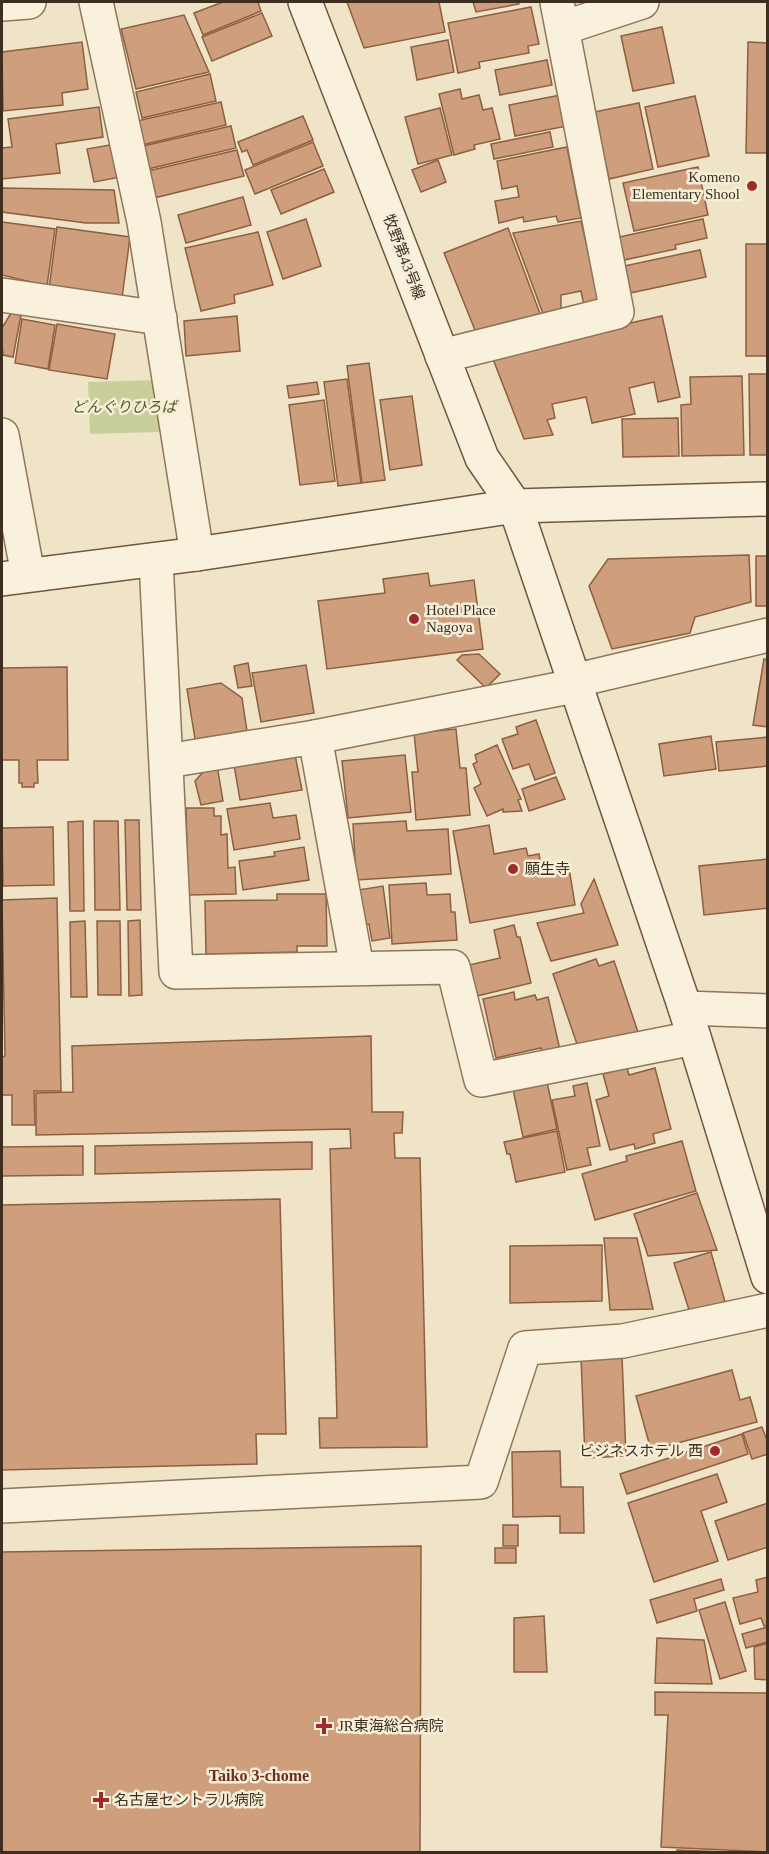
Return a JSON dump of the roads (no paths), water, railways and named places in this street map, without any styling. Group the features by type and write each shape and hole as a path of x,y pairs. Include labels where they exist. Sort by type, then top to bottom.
{"street":[{"path":"2,4 29,2"},
{"path":"96,2 144,222 197,554"},
{"name":"牧野第43号線","path":"305,2 482,458 515,506 689,1023 768,1277"},
{"path":"442,356 617,312 560,15 642,2"},
{"path":"2,295 160,318"},
{"path":"2,437 15,577 156,560 515,506 768,500"},
{"path":"156,560 176,972 453,967 481,1080 689,1023 768,1011"},
{"path":"167,761 315,737 573,683 768,634"},
{"path":"315,737 357,968"},
{"path":"2,1506 481,1482 525,1348 623,1341 768,1310"}],"place":[{"name":"Komeno Elementary Shool","path":"752,186"},
{"name":"Hotel Place Nagoya","path":"414,619"},
{"name":"願生寺","path":"513,869"},
{"name":"ビジネスホテル 西","path":"715,1451"},
{"name":"JR東海総合病院","path":"324,1726"},
{"name":"名古屋セントラル病院","path":"101,1800"}],"district":[{"name":"Taiko 3-chome","path":"259,1775"}],"park label":[{"name":"どんぐりひろば","path":"124,407"}]}
